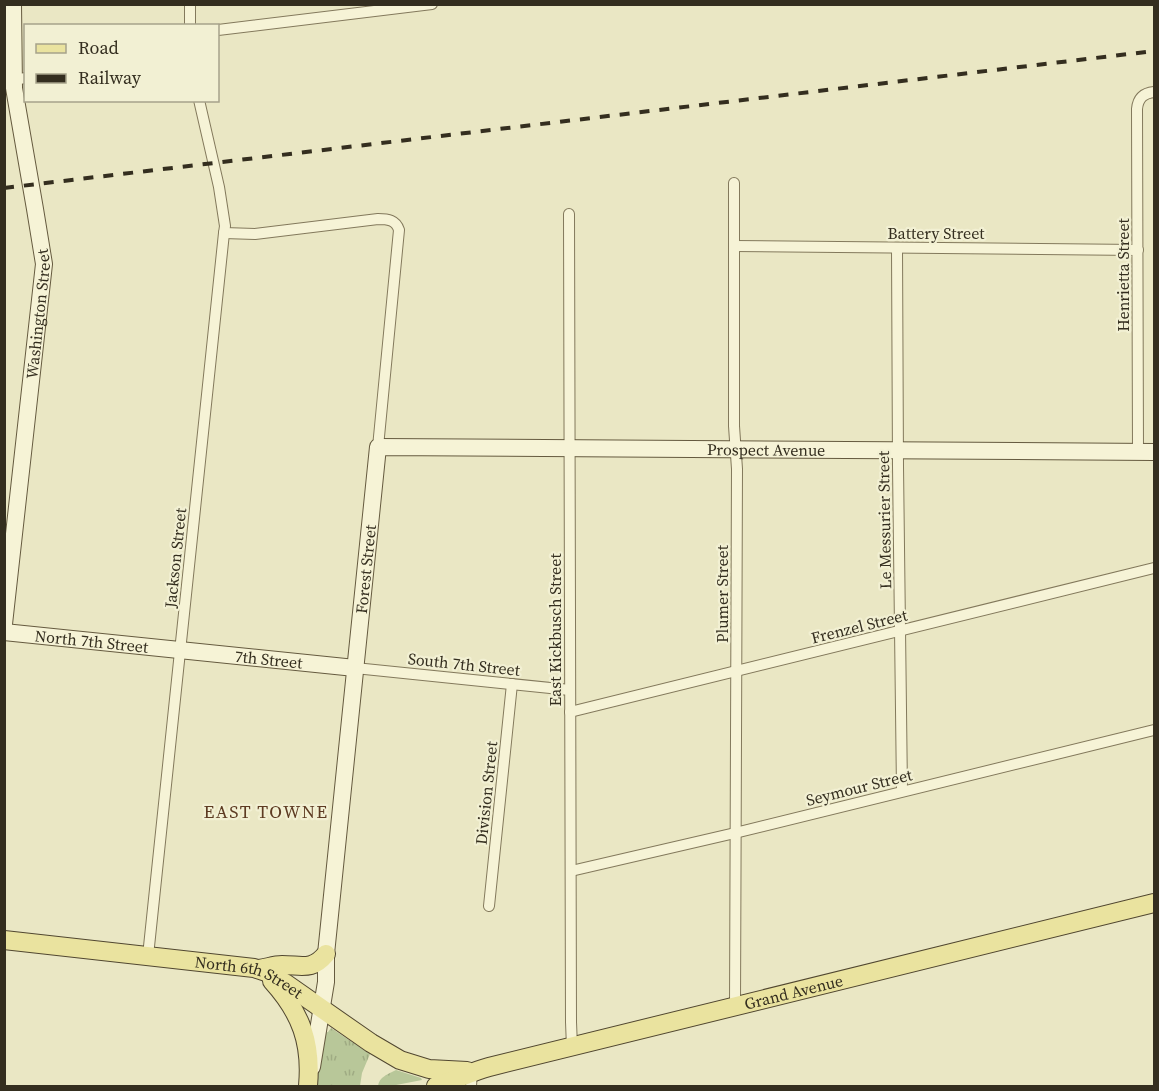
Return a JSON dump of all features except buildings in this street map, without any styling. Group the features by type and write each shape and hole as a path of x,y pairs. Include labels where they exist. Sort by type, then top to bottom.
{"main road":[{"name":"Grand Avenue","path":"435,1086 458,1079 472,1079 572,1047 1155,903"},
{"name":"North 6th Street","path":"4,940 259,969 285,983 371,1043 400,1060 472,1079"},
{"path":"259,969 282,965 310,966 318,963 326,954"},
{"path":"259,969 282,993 299,1019 306,1050 308,1084"}],"street":[{"name":"Washington Street","path":"4,624 44,264 14,79 13,4"},
{"path":"190,4 190,24"},
{"path":"219,30 379,8 432,4"},
{"name":"Henrietta Street","path":"1146,452 1138,250 1137,109 1140,99 1145,94 1155,92"},
{"name":"Jackson Street","path":"148,956 225,226 199,102"},
{"name":"Plumer Street","path":"734,183 734,426 737,468 735,1006"},
{"name":"East Kickbusch Street","path":"569,214 572,1047"},
{"name":"Forest Street","path":"224,233 249,235 378,219 391,220 396,223 399,230 326,954 326,982 308,1084"},
{"name":"Battery Street","path":"734,246 1138,250"},
{"name":"Le Messurier Street","path":"897,248 902,791"},
{"name":"Prospect Avenue","path":"378,447 1146,452"},
{"name":"Frenzel Street","path":"570,712 1155,568"},
{"name":"North 7th Street","path":"4,633 181,651"},
{"name":"7th Street","path":"181,651 355,668"},
{"name":"South 7th Street","path":"355,668 570,690"},
{"name":"Division Street","path":"489,906 512,684"},
{"name":"Seymour Street","path":"571,871 1155,730"}],"green space":[{"path":"331,1028 370,1054 362,1073 360,1086 316,1086 322,1033 328,1032"},
{"path":"396,1070 422,1080 378,1086 382,1078"}],"railway":[{"path":"4,188 1154,51"}],"district":[{"name":"EAST TOWNE","path":"266,812"}]}
